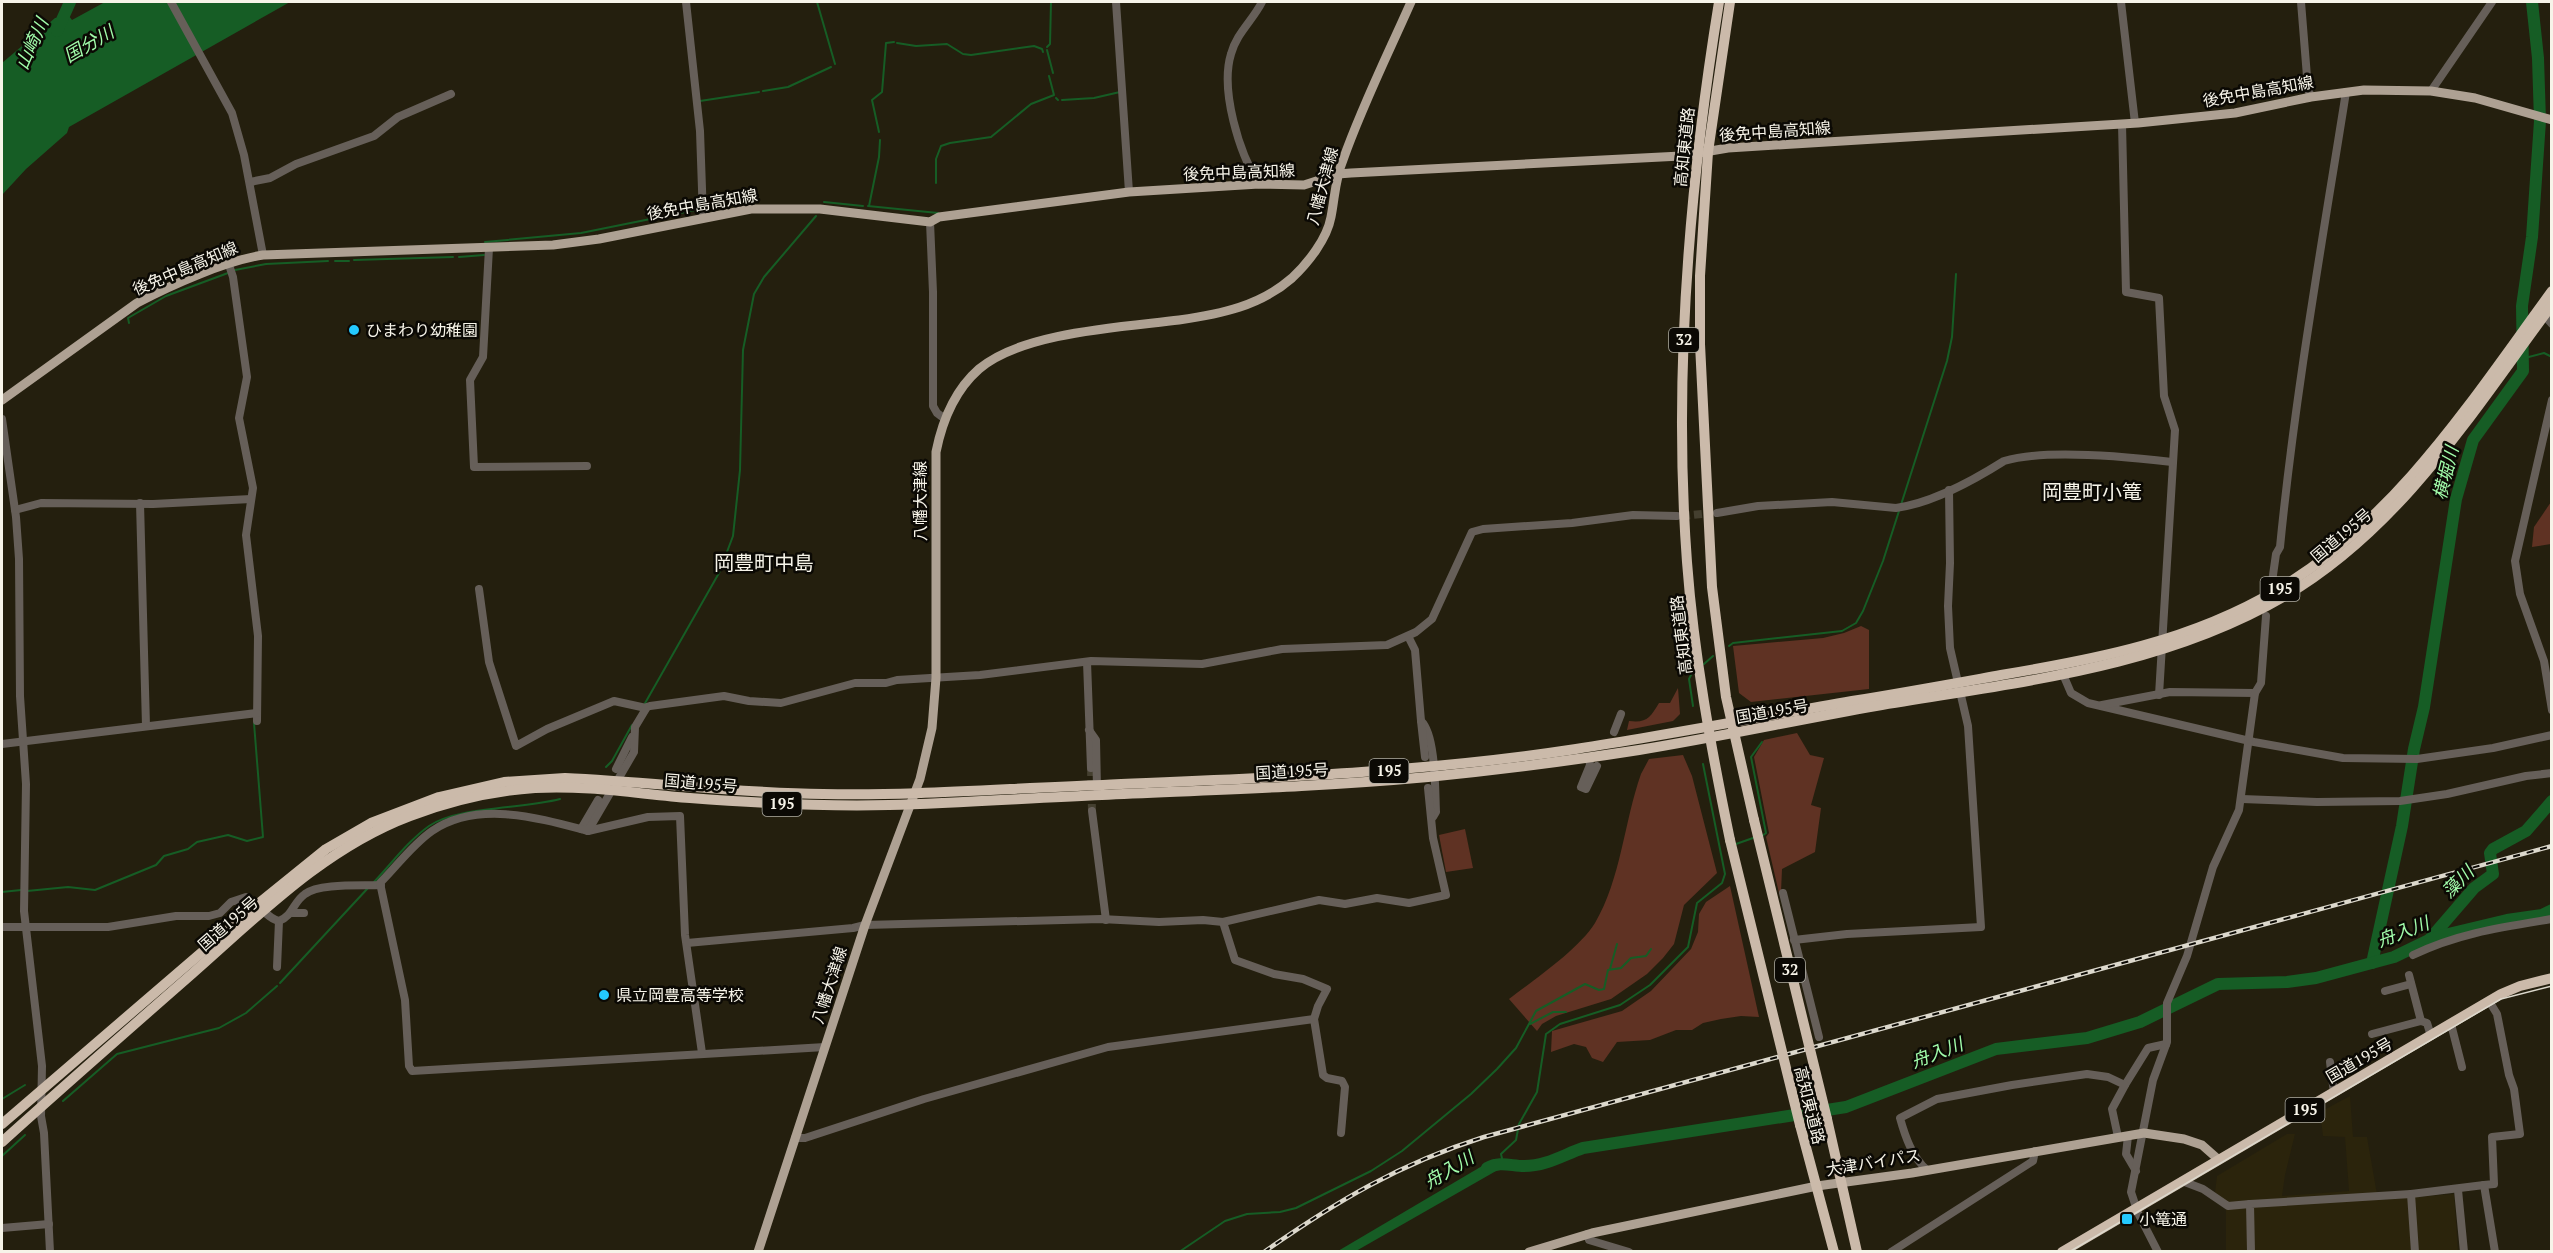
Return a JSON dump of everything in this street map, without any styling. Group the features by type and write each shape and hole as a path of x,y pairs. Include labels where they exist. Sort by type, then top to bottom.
{"highway":[{"name":"高知東道路","path":"1719,2 1687,278 1682,405 1687,563 1703,701 1730,840 1800,1125 1834,1251"},
{"name":"高知東道路","path":"1730,2 1703,153 1700,344 1708,532 1726,697 1857,1251"},
{"name":"国道195号","path":"615,780 683,798 793,804 909,804 1097,790 1434,771 1588,757 1760,722 2061,670 2162,646 2248,607 2313,567 2351,538 2398,492 2531,332 2552,291"},
{"name":"国道195号","path":"2513,352 2530,320 2552,305"},
{"name":"国道195号","path":"1434,771 1709,732"},
{"name":"国道195号","path":"2,1142 326,849 371,823 439,797 504,782 565,778 615,780 762,793 1097,790"},
{"name":"国道195号","path":"2,1124 40,1089 261,907"},
{"name":"国道195号","path":"2062,1251 2489,1001 2520,986 2549,977"}],"main road":[{"name":"八幡大津線","path":"758,1251 865,925 914,792 932,728 936,678 936,452 945,419 963,388 978,369 1016,347 1075,335 1223,312 1267,297 1304,266 1323,237 1331,219 1338,174 1411,2"},
{"name":"後免中島高知線","path":"2,400 137,303 158,292 229,265 263,255 489,248 578,242 751,209 790,207 828,209 930,222 939,217 1129,192 1259,184 1304,185 1338,174 1703,153 1728,148 2122,124 2235,113 2346,92 2430,91 2475,98 2544,118"},
{"name":"大津バイパス","path":"1529,1251 1587,1234 1817,1186 1927,1170 2144,1133 2184,1138 2202,1145 2220,1160"}],"street":[{"path":"171,2 232,113 250,182 263,255"},
{"path":"686,2 700,131 703,218"},
{"path":"1116,2 1129,192"},
{"path":"1259,184 1241,147 1230,104 1228,69 1236,42 1262,2"},
{"path":"2121,2 2134,123"},
{"path":"2301,2 2308,89 2311,97"},
{"path":"2430,91 2492,2"},
{"path":"2272,582 2276,554 2280,547 2310,311 2346,92"},
{"path":"250,182 270,178 291,165 374,136 398,117 451,94"},
{"path":"2122,124 2126,292 2159,298 2164,396 2175,430 2159,695"},
{"path":"930,222 933,292 933,406 937,413 945,419"},
{"path":"489,248 483,357 470,380 474,467 587,466"},
{"path":"2,744 146,726 257,717 258,627 246,535 253,488 239,418 247,377 246,358 234,277 229,265"},
{"path":"2541,312 2552,324"},
{"path":"2552,400 2515,561 2520,594 2548,663 2552,710"},
{"path":"2,419 15,510 19,559 20,696 24,742 26,822 23,891 25,927 42,1066 40,1089 50,1251"},
{"path":"1717,513 1758,506 1832,502 1896,508 1920,503 2004,461 2015,458 2072,456 2172,462"},
{"path":"1794,940 1847,934 1982,927 1968,726 1953,688 1948,606 1949,490"},
{"path":"15,510 41,503 153,504 251,499"},
{"path":"140,503 146,726"},
{"path":"479,589 489,662 516,746 547,729 614,701 644,708 716,696 781,703 855,683 886,683 897,680 1087,662 1202,664 1282,649 1387,645 1423,628 1432,619 1472,532 1483,529 1572,523 1633,515 1677,516"},
{"path":"2158,1251 2136,1208 2131,1192 2144,1133 2152,1080 2166,1044 2167,1003 2187,956 2213,867 2236,820 2242,799 2255,693 2261,683 2266,616"},
{"path":"1408,636 1415,650 1425,757"},
{"path":"1087,662 1090,768"},
{"path":"2061,670 2071,693 2097,705 2249,741 2325,756 2413,759 2493,748 2552,735"},
{"path":"2097,705 2170,692 2255,693"},
{"path":"585,830 634,752 635,727 644,708"},
{"path":"1614,732 1621,714"},
{"path":"1421,721 1427,727 1434,771 1436,812 1432,819"},
{"path":"1089,730 1096,740 1097,790"},
{"path":"1588,757 1590,765 1581,787 1586,789 1597,766"},
{"path":"2242,799 2317,802 2408,800 2458,792 2526,776 2552,773"},
{"path":"687,943 865,925 1106,920 1223,922 1319,900 1345,904 1377,898 1409,903 1446,895 1433,838 1428,788"},
{"path":"585,830 598,800"},
{"path":"1092,811 1106,920"},
{"path":"279,921 291,913 297,900 311,890 374,885 421,840 440,826 464,819 514,814 585,830 648,817 680,816 687,943 702,1053"},
{"path":"374,885 405,1000 412,1071 825,1047"},
{"path":"1783,893 1819,1037"},
{"path":"2,927 108,927 176,916 209,916 220,913 231,902 246,897 261,907 270,918 279,921"},
{"path":"291,913 304,913"},
{"path":"2413,955 2442,941 2509,925 2552,919"},
{"path":"277,968 279,921"},
{"path":"1223,922 1235,960 1274,974 1303,979 1327,989 1314,1019 1323,1075 1342,1081 1345,1087 1341,1133"},
{"path":"2385,991 2410,980 2421,1021"},
{"path":"2464,1251 2459,1186 2494,1184 2492,1137 2520,1134 2514,1089 2509,1076 2497,1014 2489,1001"},
{"path":"795,1138 805,1138 924,1099 1108,1047 1314,1019"},
{"path":"2372,1034 2421,1021 2427,1023 2431,1036"},
{"path":"2451,1024 2462,1067"},
{"path":"2136,1171 2126,1154 2123,1136 2112,1109 2148,1048 2166,1044"},
{"path":"2330,1062 2334,1093"},
{"path":"1927,1170 1920,1164 1905,1135 1900,1118 1937,1099 2087,1074 2108,1077 2125,1085"},
{"path":"1892,1251 2033,1161 2035,1151"},
{"path":"2182,1181 2203,1189 2228,1206 2458,1190"},
{"path":"2484,1185 2495,1251"},
{"path":"2411,1194 2415,1251"},
{"path":"2250,1204 2251,1251"},
{"path":"2,1228 49,1224"},
{"path":"1587,1234 1589,1240 1629,1251"}],"shaded area":[{"path":"2551,502 2551,544 2532,547 2534,527"},
{"path":"1861,626 1869,630 1869,689 1751,702 1739,693 1733,646 1823,638"},
{"path":"1678,688 1680,714 1673,721 1627,730 1629,721 1644,720 1650,716 1659,703 1670,703"},
{"path":"1797,733 1810,755 1824,758 1811,805 1821,808 1815,852 1782,869 1781,892 1779,893 1766,837 1769,833 1754,757 1764,740"},
{"path":"1683,755 1692,776 1717,873 1684,905 1674,944 1647,974 1611,999 1556,1016 1542,1024 1537,1031 1509,999 1567,954 1595,923 1611,888 1641,774 1649,759"},
{"path":"1465,829 1473,868 1446,872 1439,835"},
{"path":"1730,886 1759,1017 1741,1016 1721,1019 1703,1023 1692,1030 1676,1030 1650,1040 1617,1042 1603,1062 1592,1058 1586,1047 1574,1044 1551,1052 1552,1031 1622,1011 1651,991 1691,949 1698,932 1699,914 1706,902"},
{"path":"2350,1096 2353,1137 2367,1137 2378,1200 2454,1194 2458,1251 2226,1251 2226,1203 2215,1192 2217,1176 2287,1134 2295,1134 2282,1196 2349,1191 2345,1137 2323,1136 2320,1112"}],"water":[{"name":"国分川","path":"105,2 290,2 69,127 67,133 26,169 2,195 2,63 55,18 69,16 72,20"},
{"path":"1494,1159 1500,1160 1503,1167 1356,1251 1338,1251"}],"waterway":[{"name":"山崎川","path":"57,31 70,2"},
{"path":"817,2 835,64"},
{"path":"1047,47 1050,44 1051,2"},
{"name":"横堀川","path":"2372,963 2402,826 2414,749 2424,707 2456,499 2473,440 2523,371 2522,306 2532,237 2540,121 2538,58 2532,2"},
{"path":"879,132 872,100 882,92 886,43 894,42"},
{"path":"897,43 916,46 947,44 963,54 971,55 1034,46 1042,49 1043,52"},
{"path":"1047,50 1053,73"},
{"path":"763,91 788,87 831,67"},
{"path":"936,183 936,159 941,146 991,137 1031,104 1054,95 1049,76"},
{"path":"700,101 759,92"},
{"path":"1062,100 1094,98 1120,92"},
{"path":"869,206 879,157 880,140"},
{"path":"824,202 863,206"},
{"path":"868,206 938,213"},
{"path":"485,242 581,233 700,209"},
{"path":"644,705 719,573 733,536 740,470 743,350 754,294 764,277 816,216"},
{"path":"459,257 484,255"},
{"path":"354,260 453,257"},
{"path":"235,270 266,264 328,261"},
{"path":"335,261 349,261"},
{"path":"129,323 128,318 166,296 228,273"},
{"path":"1729,646 1733,643 1842,631 1856,623 1883,561 1947,361 1952,337 1956,274"},
{"path":"2525,358 2544,353 2552,357"},
{"path":"1704,664 1713,656"},
{"path":"1692,673 1689,679 1693,706"},
{"path":"27,891 68,887 95,890 156,865 164,856 188,849 197,842 228,835 247,841 263,837 254,723"},
{"path":"606,767 612,761 632,725"},
{"path":"1762,742 1751,757 1766,833 1762,836"},
{"path":"1503,1163 1501,1154 1516,1140 1519,1124 1537,1092 1546,1034 1560,1024 1620,1005 1650,985 1688,947 1697,903 1722,883 1725,874 1703,764"},
{"path":"374,882 414,838 441,820 473,811 560,799"},
{"name":"藻川","path":"2430,939 2474,888 2493,874 2490,853 2493,849 2526,831 2552,801"},
{"path":"1736,844 1753,838"},
{"path":"280,983 368,888"},
{"path":"2,892 21,890"},
{"name":"舟入川","path":"1487,1168 1501,1164 1532,1166 1583,1148 1846,1107 1996,1049 2087,1038 2140,1022 2218,984 2287,982 2316,978 2394,957 2444,935 2507,920 2542,915 2552,910"},
{"path":"1610,969 1617,944"},
{"path":"1179,1252 1225,1221 1247,1214 1280,1212 1296,1208 1371,1171 1402,1151 1471,1094 1497,1069 1516,1048 1536,1011 1585,984 1599,990 1604,989 1608,970 1621,968 1631,958 1646,956 1651,949"},
{"path":"63,1101 117,1054 219,1028 246,1013 277,986"},
{"path":"1530,1024 1553,1012 1566,1012"},
{"path":"2,1099 25,1085"},
{"path":"2,1156 25,1135"}],"tunnel":[{"path":"1682,516 1711,513"},
{"path":"1091,768 1092,811"}],"tram line":[{"path":"2069,1252 2501,999 2552,986"}],"railway":[{"path":"1264,1252 1317,1216 1369,1186 1424,1159 1484,1137 2552,846"}],"place":[{"name":"ひまわり幼稚園","path":"354,330"},
{"name":"県立岡豊高等学校","path":"604,995"},
{"name":"小篭通","path":"2127,1219"}],"district":[{"name":"岡豊町小篭","path":"2092,492"},
{"name":"岡豊町中島","path":"764,563"}]}
